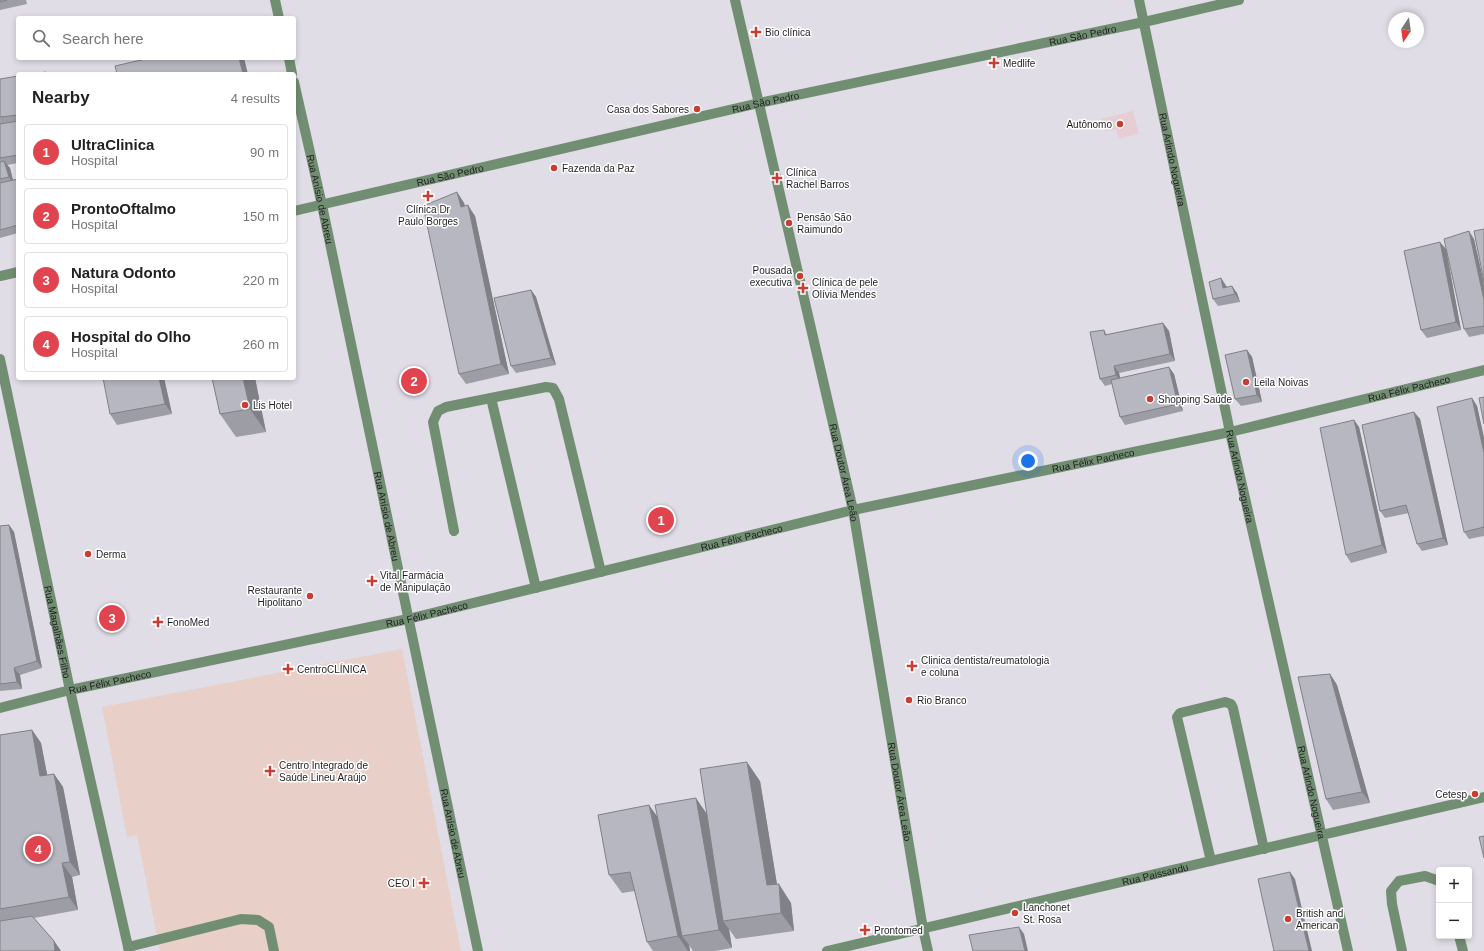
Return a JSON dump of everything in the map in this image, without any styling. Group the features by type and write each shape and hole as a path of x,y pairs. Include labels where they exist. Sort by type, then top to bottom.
{"street":[{"path":"275,0 279,16"},
{"name":"Rua Doutor Área Leão","path":"735,0 853,510 928,951"},
{"name":"Rua Arlindo Nogueira","path":"1139,0 1230,432 1348,951"},
{"name":"Rua São Pedro","path":"296,211 759,103 1144,22 1239,0"},
{"path":"289,60 292,72"},
{"name":"Rua Anísio de Abreu","path":"296,91 322,205 478,951"},
{"path":"0,276 16,272"},
{"name":"Rua Magalhães Filho","path":"0,359 70,690 128,949"},
{"name":"Rua Félix Pacheco","path":"0,708 70,690 408,619 853,510 1230,432 1484,370"},
{"path":"454,530 433,422 438,411 446,407 546,387 553,388 559,399 601,572"},
{"path":"492,398 536,588"},
{"path":"1211,861 1177,717 1180,713 1224,702 1231,704 1233,708 1264,849"},
{"name":"Rua Paissandu","path":"827,951 1484,797"},
{"path":"1402,951 1392,904 1391,891 1399,882 1425,876 1436,880"},
{"path":"128,949 241,919 258,920 269,927 274,951"},
{"path":"1460,939 1463,951"}],"shaded area":[{"name":"Autônomo","path":"1133,111 1139,134 1119,139 1116,129 1105,132 1101,119"},
{"name":"Centro Integrado de Saúde Lineu Araújo","path":"402,649 461,951 160,951 137,835 127,837 102,707"}],"building":[{"path":"141,60 240,60 242,72 116,72 115,66"},
{"path":"16,76 16,115 0,117 0,79"},
{"path":"16,121 16,155 0,158 0,124"},
{"path":"4,161 9,177 0,179 0,162"},
{"path":"16,179 16,226 0,230 0,183"},
{"path":"457,192 461,207 468,205 501,364 459,374 423,206"},
{"path":"1484,229 1484,282 1474,231"},
{"path":"1469,231 1484,300 1484,326 1464,329 1444,239"},
{"path":"1440,242 1456,322 1421,330 1404,251"},
{"path":"1221,278 1223,288 1232,286 1235,294 1213,299 1209,282"},
{"path":"531,290 551,358 511,366 494,298"},
{"path":"1163,323 1170,354 1114,366 1116,375 1100,379 1090,332 1104,330 1105,335"},
{"name":"Leila Noivas","path":"1247,350 1257,395 1235,399 1225,355"},
{"name":"Shopping Saúde","path":"1169,367 1178,404 1120,417 1111,380"},
{"path":"103,380 159,380 165,404 110,414"},
{"path":"212,380 243,380 250,409 220,414"},
{"path":"1484,397 1484,424 1479,398"},
{"path":"1472,398 1484,453 1484,527 1464,532 1437,407"},
{"path":"1414,412 1443,538 1417,544 1406,505 1380,511 1362,425"},
{"path":"1354,420 1382,545 1346,555 1320,428"},
{"path":"9,525 37,661 14,668 17,682 0,684 0,526"},
{"path":"1330,674 1362,792 1326,799 1298,677"},
{"path":"32,730 40,776 54,774 70,862 62,863 69,897 0,909 0,735"},
{"path":"747,762 767,885 779,884 781,913 723,921 700,769"},
{"path":"696,798 719,930 682,936 655,805"},
{"path":"649,805 678,936 647,942 630,872 609,875 598,815"},
{"path":"1484,836 1484,858 1479,837"},
{"name":"British and American","path":"1290,872 1309,951 1274,951 1258,879"},
{"path":"32,916 54,941 55,951 0,951 0,921"},
{"path":"1019,927 1025,951 973,951 969,935"}],"place":[{"name":"Bio clínica","path":"756,32"},
{"name":"Medlife","path":"994,63"},
{"name":"Casa dos Sabores","path":"697,109"},
{"name":"Autônomo","path":"1120,124"},
{"name":"Fazenda da Paz","path":"554,168"},
{"name":"Clínica Rachel Barros","path":"777,178"},
{"name":"Clínica Dr Paulo Borges","path":"428,196"},
{"name":"Pensão São Raimundo","path":"789,223"},
{"name":"Pousada executiva","path":"800,276"},
{"name":"Clínica de pele Olívia Mendes","path":"803,288"},
{"name":"ProntoOftalmo","path":"414,381"},
{"name":"Leila Noivas","path":"1246,382"},
{"name":"Shopping Saúde","path":"1150,399"},
{"name":"Lis Hotel","path":"245,405"},
{"name":"UltraClinica","path":"661,520"},
{"name":"Derma","path":"88,554"},
{"name":"Vital Farmácia de Manipulação","path":"372,581"},
{"name":"Restaurante Hipolitano","path":"310,596"},
{"name":"Natura Odonto","path":"112,618"},
{"name":"FonoMed","path":"158,622"},
{"name":"Clinica dentista/reumatologia e coluna","path":"912,666"},
{"name":"CentroCLÍNICA","path":"288,669"},
{"name":"Rio Branco","path":"909,700"},
{"name":"Centro Integrado de Saúde Lineu Araújo","path":"270,771"},
{"name":"Cetesp","path":"1475,794"},
{"name":"Hospital do Olho","path":"38,849"},
{"name":"CEO I","path":"424,883"},
{"name":"Lanchonet St. Rosa","path":"1015,913"},
{"name":"British and American","path":"1288,919"},
{"name":"Prontomed","path":"865,930"}]}
